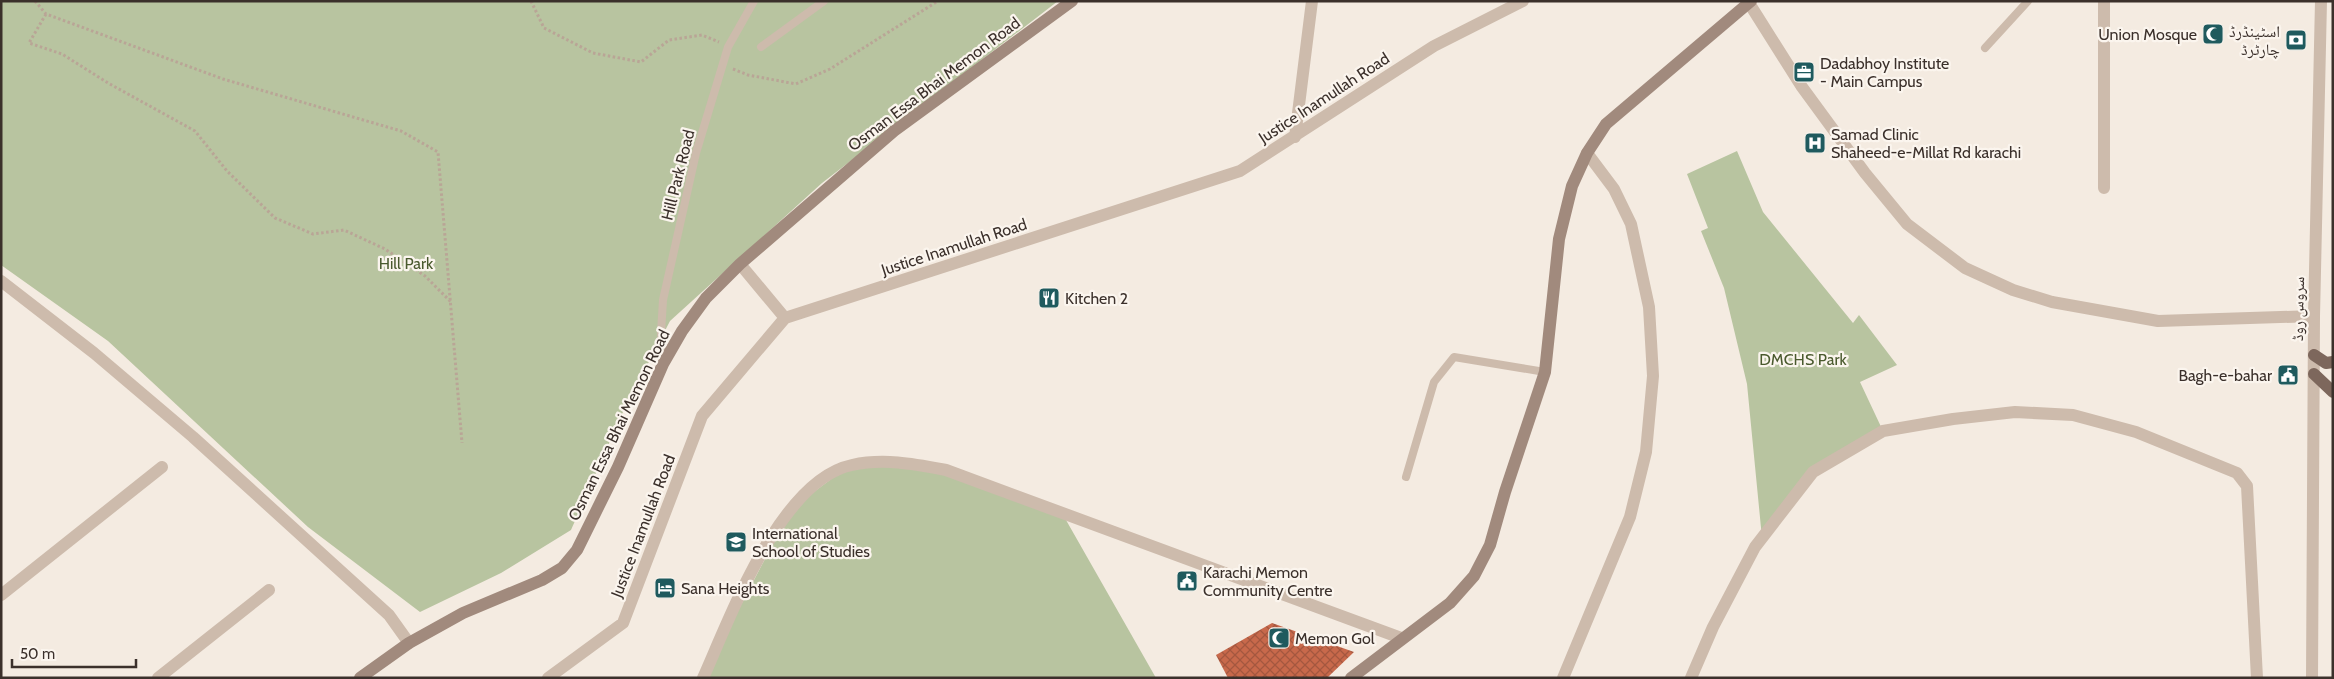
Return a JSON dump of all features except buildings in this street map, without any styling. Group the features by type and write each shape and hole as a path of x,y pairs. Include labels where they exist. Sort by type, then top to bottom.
{"main road":[{"path":"2314,355 2326,362 2333,362"},
{"path":"2314,374 2333,392"}],"street":[{"name":"Osman Essa Bhai Memon Road","path":"360,678 409,643 463,614 542,580 562,568 577,550 618,467 664,364 682,331 706,298 740,264 894,131 1072,1"},
{"path":"1295,136 1312,1"},
{"name":"Justice Inamullah Road","path":"548,678 624,623 702,416 785,318 1240,171 1434,46 1524,1"},
{"path":"2104,1 2104,188"},
{"name":"سروس روڈ","path":"2312,678 2314,316 2321,1"},
{"path":"1351,678 1401,638 1450,603 1474,576 1490,545 1504,492 1545,372 1559,239 1572,186 1587,153 1606,124 1750,2 1802,87 1865,173 1907,224 1965,268 2012,290 2052,302 2158,320 2314,316"},
{"path":"1563,678 1630,517 1646,452 1653,376 1649,307 1631,224 1614,189 1587,153"},
{"path":"740,264 785,318"},
{"path":"1,281 94,353 192,437 388,615 409,643"},
{"path":"1691,678 1713,627 1754,547 1812,472 1883,431 1953,419 2015,412 2073,415 2136,432 2237,473 2247,486 2257,678"},
{"path":"703,678 768,538 791,509 822,478 850,465 892,461 946,470 1401,638"},
{"path":"1,595 162,467"},
{"path":"158,678 269,590"}],"lane":[{"name":"Hill Park Road","path":"664,364 661,333 663,300 696,153 728,47 754,1"},
{"path":"761,47 824,1"},
{"path":"1986,48 2028,1"},
{"path":"1406,477 1434,382 1454,357 1545,372"}],"path":[{"path":"36,1 46,14 223,79 401,132 438,152 462,443"},
{"path":"531,1 544,28 593,53 641,62 669,40 702,35 728,47"},
{"path":"723,64 748,76 796,84 830,69 938,1"},
{"path":"46,14 29,43 62,54 108,83 195,131 226,171 275,218 313,234 344,230 385,249 425,276 451,303"}],"green space":[{"name":"Hill Park","path":"1,1 1058,1 822,183 670,321 621,416 571,530 501,573 420,612 308,527 108,341 1,265"},
{"name":"DMCHS Park","path":"1737,151 1763,212 1853,323 1859,315 1897,365 1860,382 1883,431 1813,472 1762,538 1747,384 1724,288 1701,231 1708,228 1687,174"},
{"path":"850,465 946,470 1062,513 1156,678 703,678 791,509"}],"place":[{"name":"Union Mosque","path":"2213,34"},
{"name":"اسٹینڈرڈ چارٹرڈ","path":"2296,40"},
{"name":"Dadabhoy Institute - Main Campus","path":"1804,72"},
{"name":"Samad Clinic Shaheed-e-Millat Rd karachi","path":"1815,143"},
{"name":"Kitchen 2","path":"1049,298"},
{"name":"Bagh-e-bahar","path":"2288,375"},
{"name":"International School of Studies","path":"736,542"},
{"name":"Karachi Memon Community Centre","path":"1187,581"},
{"name":"Sana Heights","path":"665,588"},
{"name":"Memon Gol","path":"1279,638"}]}
